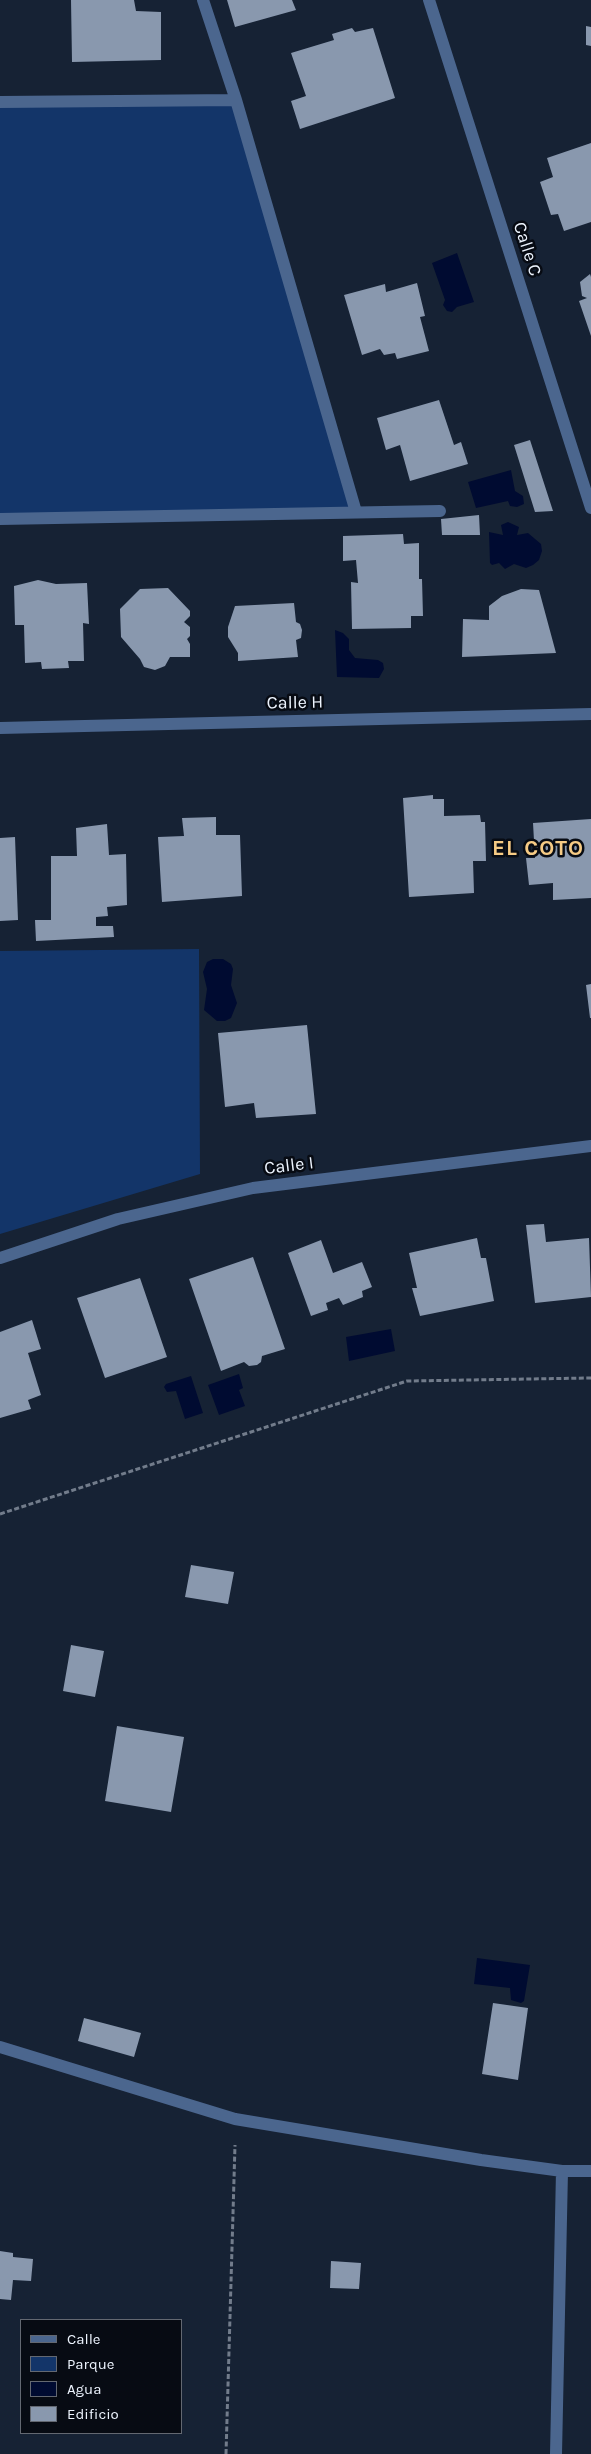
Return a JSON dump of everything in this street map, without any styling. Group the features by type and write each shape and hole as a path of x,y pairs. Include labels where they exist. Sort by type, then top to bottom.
{"street":[{"path":"203,0 236,100 356,512"},
{"name":"Calle C","path":"429,0 591,508"},
{"path":"0,102 236,100"},
{"path":"0,519 440,511"},
{"name":"Calle H","path":"0,728 591,714"},
{"name":"Calle I","path":"0,1258 118,1220 253,1188 591,1146"},
{"path":"0,2047 235,2119 481,2160 562,2171 591,2171"},
{"path":"556,2454 562,2171"}],"path":[{"path":"0,1514 407,1381 591,1378"},
{"path":"226,2454 235,2119"}],"green space":[{"path":"236,100 356,512 0,519 0,102"},
{"path":"199,949 200,1174 0,1234 0,951"}],"water":[{"path":"457,253 474,302 457,307 452,312 447,311 443,305 445,300 432,263"},
{"path":"511,470 515,491 523,496 524,504 517,507 510,506 508,501 476,508 468,482"},
{"path":"508,522 519,527 517,535 528,533 541,544 542,551 539,560 533,565 526,568 514,564 505,569 499,563 492,565 490,563 489,532 503,535 501,525"},
{"path":"335,630 343,633 349,639 349,650 355,658 378,660 383,663 384,669 379,678 337,677"},
{"path":"213,959 223,959 231,964 233,969 231,985 237,1003 231,1018 225,1021 217,1021 204,1010 207,989 203,972 207,962"},
{"path":"391,1329 395,1351 349,1361 346,1337"},
{"path":"239,1374 243,1388 239,1390 245,1406 219,1415 208,1385"},
{"path":"191,1376 203,1413 185,1419 176,1391 167,1392 164,1387 166,1384"},
{"path":"477,1958 530,1965 524,2001 521,2003 511,2000 510,1988 474,1984"}],"building":[{"path":"71,0 134,0 136,11 161,12 161,60 72,62"},
{"path":"227,0 292,0 296,10 235,27"},
{"path":"586,26 591,27 591,46 586,45"},
{"path":"352,28 355,32 373,28 395,98 300,129 291,101 306,96 291,53 334,40 332,34"},
{"path":"591,143 591,222 564,231 558,214 551,215 540,182 553,177 547,158"},
{"path":"590,274 591,336 579,301 587,298 582,296 580,282"},
{"path":"417,283 425,316 420,317 429,351 397,359 395,353 384,355 380,349 362,355 344,295 385,284 386,292"},
{"path":"439,400 454,445 461,442 468,464 410,481 400,445 386,450 377,418"},
{"path":"530,440 553,511 535,512 514,445"},
{"path":"479,515 480,535 442,535 441,519"},
{"path":"403,534 404,544 419,543 419,579 422,579 423,616 411,616 411,628 352,629 351,582 358,583 356,560 343,561 343,536"},
{"path":"38,580 56,584 87,583 89,624 83,623 84,661 68,661 69,668 42,669 41,662 25,663 24,625 15,625 14,586"},
{"path":"168,588 190,611 190,616 184,622 190,627 190,636 187,639 190,644 190,657 170,657 165,666 155,670 144,667 140,659 121,637 120,609 140,589"},
{"path":"521,589 539,590 556,653 462,657 463,619 489,620 489,606 502,596"},
{"path":"294,603 296,622 300,624 302,630 301,638 296,640 298,657 238,661 238,653 228,637 228,627 235,606"},
{"path":"433,795 433,799 444,799 444,816 480,815 481,822 485,822 486,861 473,861 474,893 409,897 403,798"},
{"path":"216,817 216,835 240,835 242,896 162,902 158,837 184,836 182,818"},
{"path":"591,819 591,898 553,900 553,883 529,885 526,858 535,858 533,823"},
{"path":"107,824 109,855 126,854 127,905 107,907 108,916 96,917 96,926 113,926 114,937 36,941 35,920 51,920 51,856 77,856 76,828"},
{"path":"15,837 18,920 0,921 0,838"},
{"path":"591,984 591,1018 590,1018 586,985"},
{"path":"307,1025 316,1114 256,1118 254,1103 225,1107 218,1033"},
{"path":"544,1224 546,1242 589,1238 591,1297 535,1303 526,1225"},
{"path":"477,1238 481,1258 486,1258 494,1301 420,1316 412,1288 417,1288 409,1253"},
{"path":"321,1240 333,1273 362,1262 372,1287 362,1291 363,1297 343,1305 339,1298 326,1303 328,1310 311,1316 288,1253"},
{"path":"253,1257 285,1349 262,1356 261,1362 257,1365 249,1366 244,1362 221,1371 189,1279"},
{"path":"140,1278 167,1357 105,1378 77,1298"},
{"path":"32,1320 41,1349 28,1353 41,1395 28,1400 31,1409 0,1418 0,1332"},
{"path":"191,1565 234,1572 228,1604 185,1597"},
{"path":"71,1645 104,1651 95,1697 63,1691"},
{"path":"117,1726 184,1737 171,1812 105,1801"},
{"path":"493,2003 528,2008 518,2080 482,2074"},
{"path":"84,2018 141,2033 134,2057 78,2041"},
{"path":"0,2251 13,2253 13,2257 33,2259 31,2281 13,2280 11,2300 0,2299"},
{"path":"331,2261 361,2263 359,2289 330,2288"}],"district":[{"name":"EL COTO","path":"538,849"}]}
